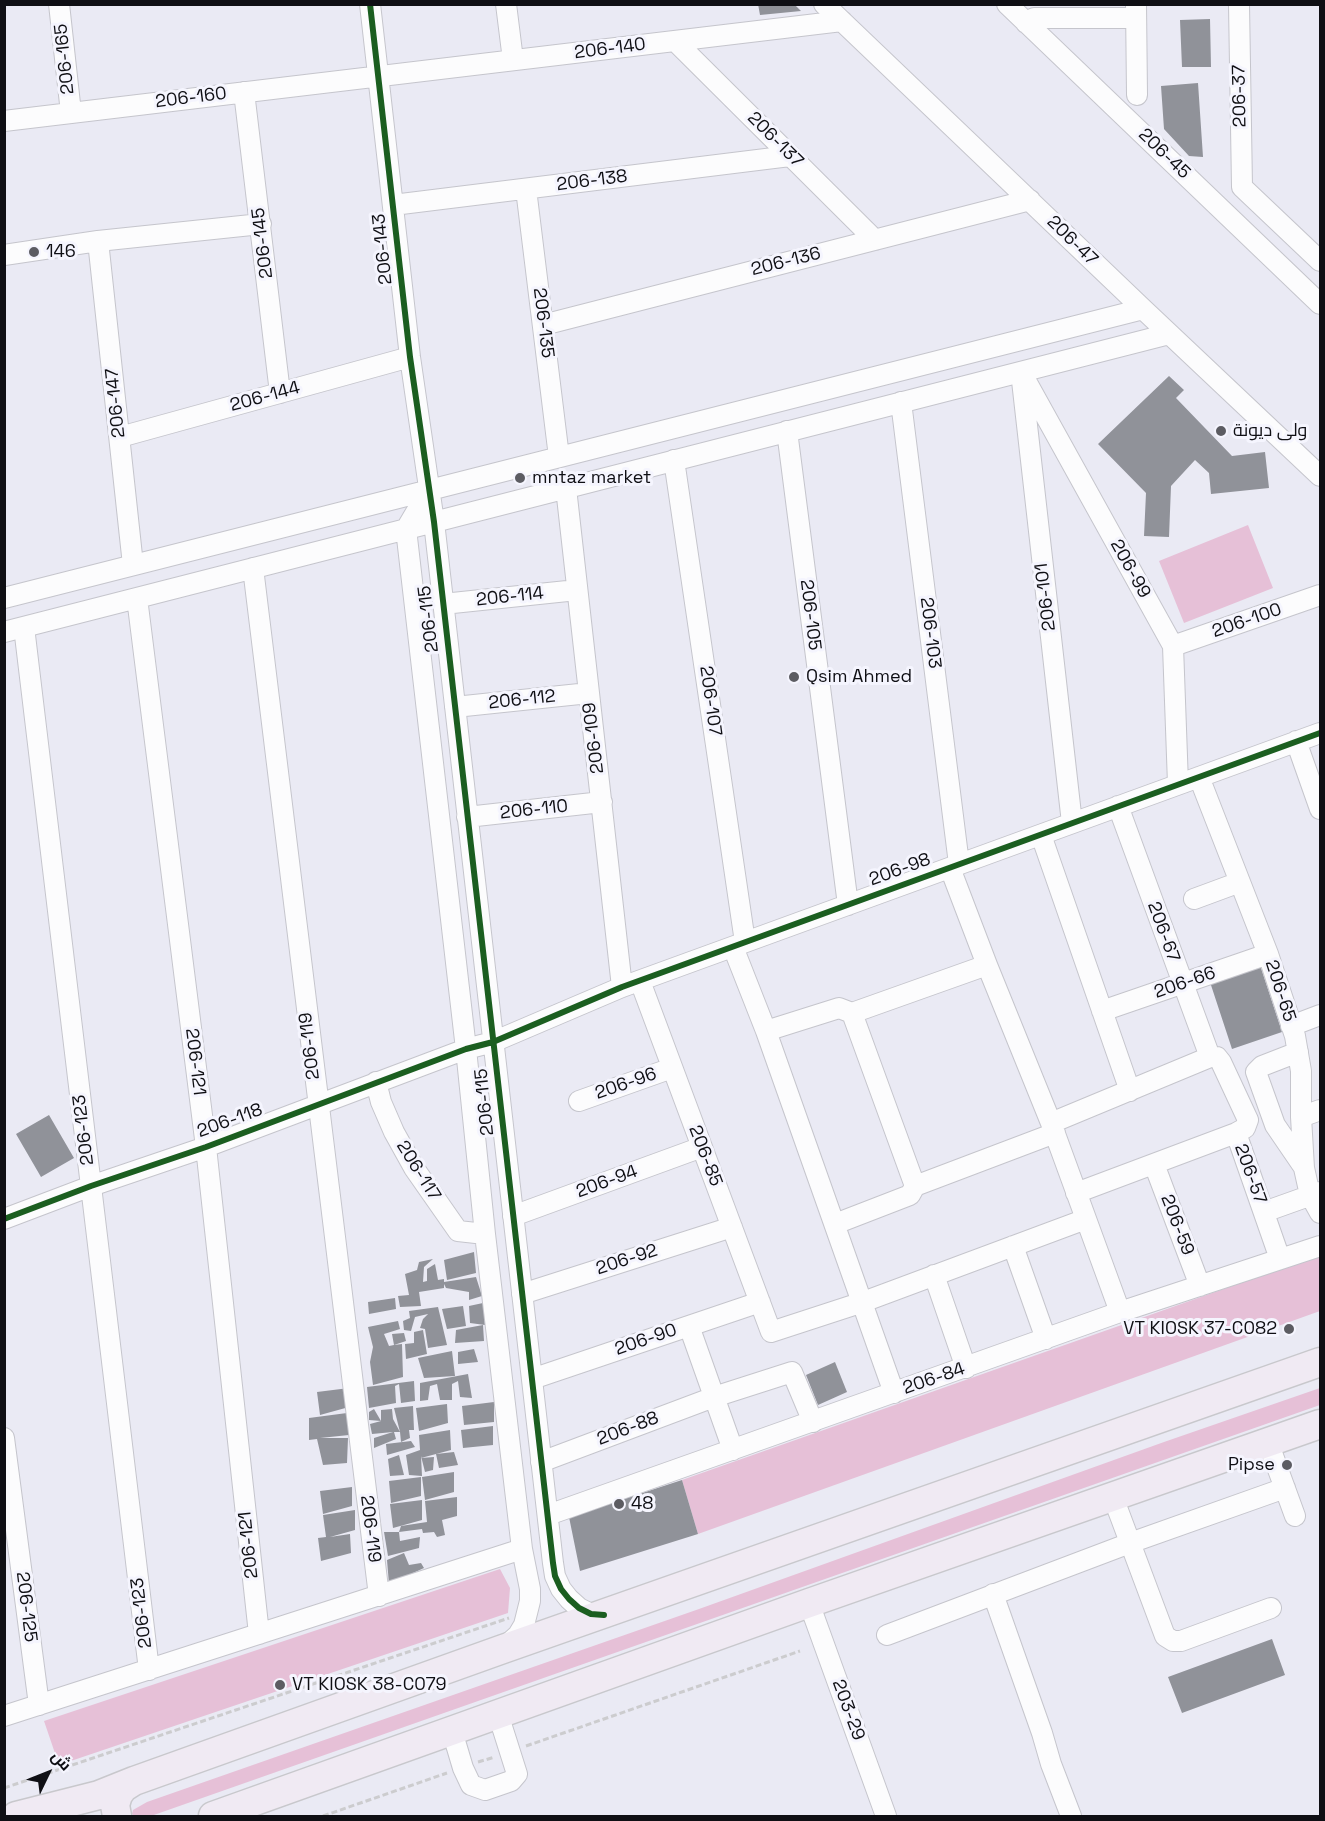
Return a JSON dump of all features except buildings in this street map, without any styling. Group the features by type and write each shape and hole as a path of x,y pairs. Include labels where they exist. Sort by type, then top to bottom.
{"highway":[{"path":"53,1816 134,1781 1320,1362"},
{"path":"213,1816 809,1603 1320,1424"},
{"path":"117,1816 115,1805 118,1795 123,1788 134,1781"},
{"path":"16,1816 99,1795"}],"street":[{"name":"206-165","path":"59,4 71,113"},
{"name":"206-143","path":"370,4 410,357 429,490"},
{"path":"506,4 513,60"},
{"name":"206-47","path":"825,4 1320,476"},
{"name":"206-45","path":"1007,4 1032,15 1320,304"},
{"name":"206-37","path":"1239,4 1242,187 1320,261"},
{"path":"1032,15 1136,11 1137,95"},
{"name":"206-140","path":"378,76 842,21"},
{"name":"206-137","path":"675,41 874,240"},
{"name":"206-160","path":"4,121 378,76"},
{"name":"206-145","path":"244,92 280,393"},
{"name":"206-138","path":"393,205 790,156"},
{"name":"206-135","path":"526,189 559,457"},
{"name":"206-136","path":"543,325 1030,200"},
{"path":"4,255 98,241 261,224"},
{"name":"206-147","path":"98,241 133,565"},
{"path":"5,592 133,565 1143,309"},
{"path":"4,632 1169,334"},
{"name":"206-144","path":"120,437 410,357"},
{"name":"206-99","path":"1021,372 1173,646 1178,784"},
{"name":"206-101","path":"1021,372 1072,823"},
{"name":"206-103","path":"901,402 955,866 987,965 1053,1128 1120,1312"},
{"name":"206-105","path":"787,431 848,905"},
{"name":"206-107","path":"674,460 739,945 766,1031 894,1393"},
{"name":"206-109","path":"566,488 602,802 631,984"},
{"path":"406,529 429,490"},
{"name":"206-115","path":"429,490 555,1576 565,1594 579,1608 591,1614 604,1615"},
{"name":"206-115","path":"406,529 485,1234 522,1549 529,1583 530,1601 524,1625 518,1635 503,1649"},
{"name":"206-119","path":"253,568 379,1596"},
{"name":"206-114","path":"443,604 577,590"},
{"name":"206-100","path":"1173,646 1320,595"},
{"name":"206-121","path":"137,598 206,1147 259,1634"},
{"name":"206-123","path":"24,627 149,1670"},
{"name":"206-112","path":"455,707 589,693"},
{"name":"206-98","path":"466,1049 493,1042 631,984 1320,733"},
{"path":"1296,741 1320,810"},
{"name":"206-65","path":"1199,777 1268,954 1291,1026 1301,1071 1304,1168 1320,1213"},
{"name":"206-110","path":"467,817 602,802"},
{"name":"206-67","path":"1118,806 1182,984 1216,1060"},
{"path":"1041,835 1130,1091"},
{"path":"1194,899 1240,882"},
{"name":"206-66","path":"1102,1011 1268,954"},
{"path":"766,1031 839,1008 852,1013 987,965"},
{"name":"206-85","path":"631,984 672,1068 771,1332 863,1302"},
{"path":"852,1013 915,1186"},
{"path":"1291,1026 1320,1015"},
{"name":"206-118","path":"4,1219 91,1186 206,1147 466,1049"},
{"path":"1298,1052 1262,1066 1256,1072 1275,1125 1304,1168"},
{"path":"835,1224 910,1195 915,1186 1053,1128 1130,1091 1216,1060"},
{"name":"206-57","path":"1216,1060 1248,1120 1245,1128 1236,1133 1280,1259"},
{"name":"206-96","path":"579,1101 672,1068"},
{"name":"206-117","path":"376,1082 381,1102 394,1132 414,1168 458,1231 485,1234"},
{"path":"1301,1117 1320,1110"},
{"path":"1076,1193 1236,1133"},
{"name":"206-94","path":"513,1216 702,1147"},
{"name":"206-59","path":"1154,1164 1200,1286"},
{"path":"1264,1212 1315,1194"},
{"path":"863,1302 1086,1219"},
{"name":"206-92","path":"522,1294 732,1227"},
{"path":"1013,1246 1046,1339"},
{"name":"206-84","path":"548,1515 1120,1312 1320,1246"},
{"path":"934,1275 966,1368"},
{"name":"206-90","path":"532,1379 760,1302"},
{"path":"689,1326 733,1450"},
{"name":"206-88","path":"541,1462 714,1397 792,1372 813,1422"},
{"name":"206-125","path":"4,1438 39,1705"},
{"path":"1268,1442 1295,1516"},
{"path":"886,1635 1130,1543 1285,1488"},
{"path":"1113,1497 1164,1636 1173,1641 1181,1641 1271,1608"},
{"path":"4,1716 522,1549"},
{"path":"529,1583 555,1576"},
{"path":"993,1594 1071,1816"},
{"name":"203-29","path":"809,1603 886,1816"},
{"path":"452,1731 463,1768 471,1785 485,1790 511,1781 517,1774 498,1714"}],"path":[{"path":"4,1788 514,1616"},
{"path":"323,1816 800,1650"}],"shaded area":[{"path":"1248,525 1273,588 1184,623 1159,561"},
{"path":"1320,1255 1320,1311 698,1534 682,1480"},
{"path":"1320,1388 1320,1405 151,1816 132,1814 133,1810 147,1802"},
{"path":"500,1569 510,1588 508,1613 59,1765 44,1721"}],"cycle path":[{"path":"370,4 410,357 434,522 553,1563 555,1576 569,1599 579,1608 591,1614 604,1615"},
{"path":"4,1219 91,1186 206,1147 466,1049 493,1042 622,987 1320,733"}],"place":[{"name":"146","path":"34,252"},
{"name":"ولی دیونة","path":"1221,431"},
{"name":"mntaz market","path":"520,478"},
{"name":"Qsim Ahmed","path":"794,677"},
{"name":"VT KIOSK 37-C082","path":"1289,1329"},
{"name":"Pipse","path":"1287,1465"},
{"name":"48","path":"619,1504"},
{"name":"VT KIOSK 38-C079","path":"280,1685"}]}
